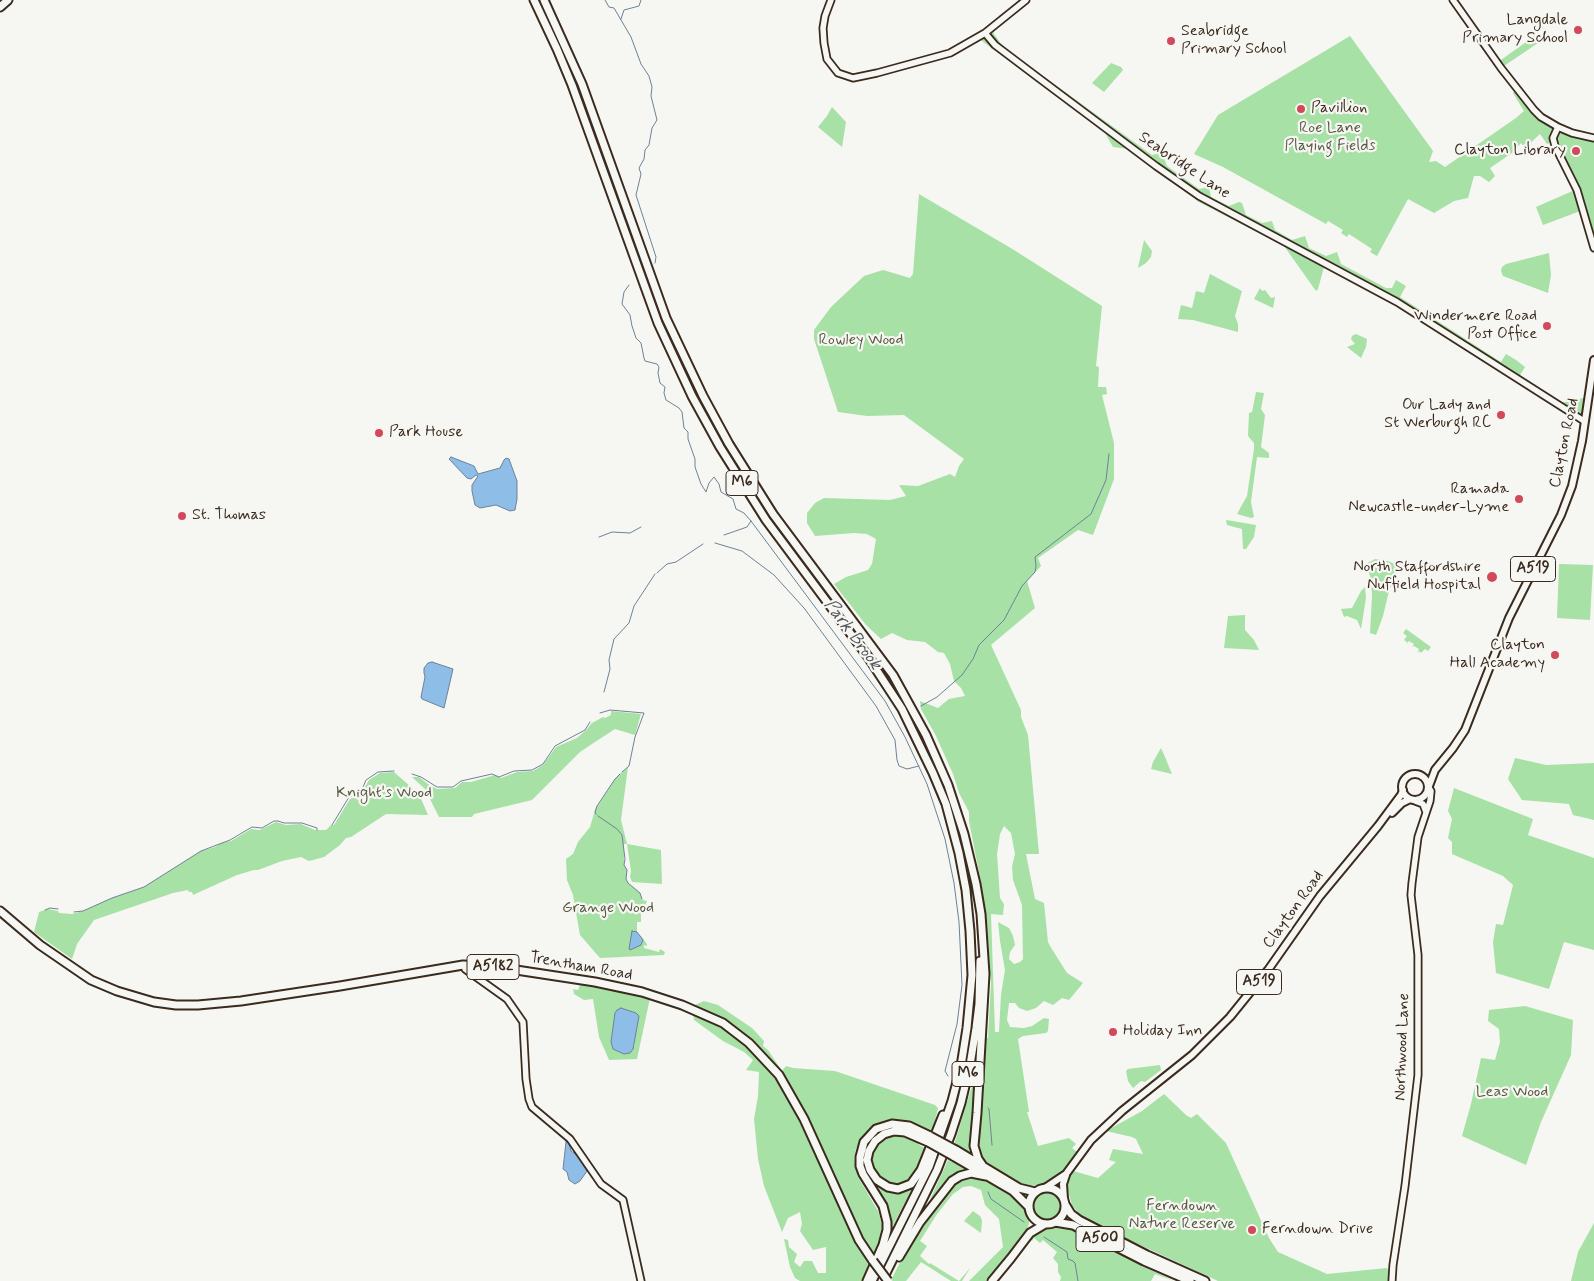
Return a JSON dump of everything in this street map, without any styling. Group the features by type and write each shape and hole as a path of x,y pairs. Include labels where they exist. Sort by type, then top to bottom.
{"highway":[{"path":"0,7 8,0"},
{"name":"M6","path":"534,0 572,85 658,323 692,396 720,447 766,520 868,657 902,709 921,744 946,804 960,853 966,890 972,975 961,1066 952,1101 928,1167 872,1281"},
{"name":"M6","path":"544,0 582,84 666,318 682,354 729,444 773,514 893,675 936,757 948,785 960,819 979,900 985,956 974,1146 978,1159 986,1173"},
{"name":"M6","path":"882,1281 937,1170 951,1134 970,1065 979,1004 980,946 978,916 968,852"},
{"name":"Trentham Road","path":"0,910 40,945 92,980 117,992 137,998 176,1005 241,1001 465,965 543,974 642,992 682,1004 723,1023 749,1043 779,1076 804,1119 859,1240 887,1281"},
{"name":"M6","path":"929,1139 905,1132 884,1134 869,1151 870,1170 882,1184 898,1189 911,1184 921,1170 945,1110 956,1066 966,1000 970,931"},
{"name":"M6","path":"867,1281 887,1230 883,1206 860,1166 864,1142 876,1129 892,1124 908,1126 1013,1191 1029,1207"},
{"name":"M6","path":"887,1281 909,1239 949,1183 965,1174 986,1173 1018,1188 1035,1192"},
{"path":"992,1281 1030,1233 1044,1224 1055,1222 1063,1214 1064,1202 1058,1191 1045,1188 1035,1192 1030,1200 1029,1207 1032,1216 1037,1222 1044,1224"},
{"name":"A500","path":"1064,1202 1071,1214 1079,1220 1205,1281"},
{"path":"1030,1233 1032,1216"},
{"name":"A500","path":"1055,1222 1073,1225 1144,1261 1190,1281"}],"main road":[{"name":"Clayton Road","path":"1378,826 1398,807 1425,796 1435,770 1465,730 1509,618 1561,515 1574,477 1582,441 1594,360"},
{"name":"Clayton Road","path":"1066,1174 1091,1140 1122,1111 1192,1055 1230,1018 1262,978 1320,896 1401,795 1404,780 1414,774 1428,774 1435,770"},
{"path":"1420,774 1426,778 1429,787"},
{"path":"1402,790 1404,794 1413,800"},
{"path":"1064,1202 1063,1184 1066,1174"},
{"name":"A519","path":"1045,1188 1066,1174"}],"street":[{"path":"831,0 823,28 827,59 833,68 846,76 861,77 950,53 985,33 1026,0"},
{"path":"1453,0 1527,102 1541,117 1572,133 1594,138"},
{"name":"Seabridge Lane","path":"985,33 995,45 1199,196 1397,302 1584,422"},
{"path":"1558,127 1553,138 1555,146 1577,190 1594,248"},
{"name":"Northwood Lane","path":"1392,1281 1418,1075 1418,956 1411,895 1416,848 1430,801 1431,791 1429,787"},
{"path":"1413,800 1424,805 1426,814"},
{"path":"465,965 465,969 507,999 523,1022 526,1079 532,1107 570,1138 601,1184 623,1200 641,1281"}],"green space":[{"path":"992,27 994,34 1002,45 1018,58 1152,155 1159,153 1164,158 1167,166 1199,189 1209,187 1211,197 1229,206 1239,202 1242,203 1246,215 1262,223 1272,221 1275,230 1292,240 1305,236 1309,248 1326,256 1337,252 1341,264 1386,288 1392,288 1396,280 1406,286 1400,297 1501,362 1506,354 1525,367 1519,377 1468,347 1467,351 1394,304 1324,267 1316,291 1284,246 1197,201 1129,149 1113,147 1105,133 978,38"},
{"path":"1536,35 1541,41 1501,68 1498,62"},
{"name":"Roe Lane Playing Fields","path":"1350,36 1433,151 1429,162 1436,161 1445,167 1516,118 1524,111 1513,93 1517,90 1527,102 1558,127 1594,138 1594,248 1583,210 1543,225 1536,207 1577,189 1553,141 1547,144 1540,134 1525,148 1521,143 1512,153 1490,168 1495,176 1489,182 1480,176 1474,176 1468,198 1454,201 1434,213 1408,199 1377,256 1370,252 1372,249 1349,234 1347,237 1341,233 1343,230 1328,221 1326,224 1223,167 1194,154 1218,115"},
{"path":"1111,63 1121,67 1123,70 1104,92 1092,83"},
{"path":"832,107 846,122 842,147 818,127"},
{"name":"Rowley Wood","path":"919,194 1014,250 1102,306 1096,366 1099,367 1098,387 1106,387 1107,394 1102,395 1114,443 1114,479 1093,535 1078,530 1038,558 1041,566 1027,581 1035,608 991,645 1021,710 1021,717 1028,735 1039,854 1026,854 1035,899 1044,903 1050,946 1067,973 1083,983 1069,1000 1062,998 1053,1005 1044,1001 1036,1008 1027,1011 1019,1008 1015,1003 1009,1003 1007,1020 1010,1027 1024,1028 1032,1026 1044,1018 1049,1019 1048,1031 1046,1033 1023,1036 1018,1039 1029,1112 1027,1112 1038,1146 1069,1138 1076,1144 1072,1148 1077,1152 1060,1175 1050,1182 1032,1186 1019,1182 989,1166 984,1161 979,1149 984,1038 988,1038 991,983 982,888 969,821 969,812 959,793 953,774 936,736 921,709 920,701 938,708 949,699 965,696 961,688 954,681 950,664 944,653 938,652 925,642 907,640 892,633 881,639 866,625 834,584 846,577 868,570 872,564 876,539 867,534 854,533 815,536 807,523 807,513 815,503 824,498 890,500 906,496 899,485 918,486 950,474 955,477 964,459 904,415 867,416 838,412 814,339 814,330 831,307 864,276 883,270 910,278 913,274","holes":["1004,826 1011,833 1015,854 1012,866 1013,880 1022,905 1023,959 1014,964 1009,959 1010,952 1015,945 1013,936 1009,928 998,922 1005,970 1001,995 999,1032 995,1032 991,914 1003,915 1004,904 1000,898 997,854 1000,834"]},
{"path":"1144,240 1152,251 1151,257 1138,268"},
{"path":"1549,253 1551,275 1548,293 1503,276 1502,267 1506,264"},
{"path":"1210,274 1242,291 1235,316 1238,332 1193,320 1178,319 1181,305 1192,308 1196,291 1204,293"},
{"path":"1260,288 1262,291 1265,290 1271,298 1275,297 1273,308 1254,299"},
{"path":"1356,334 1367,339 1361,358 1347,347 1355,344 1351,339"},
{"path":"1256,392 1264,393 1261,409 1265,415 1261,447 1269,453 1269,458 1257,457 1251,502 1254,517 1251,518 1237,514 1247,496 1254,449 1254,443 1248,436 1249,413 1252,412"},
{"path":"1588,397 1584,421 1556,404"},
{"path":"1226,520 1256,525 1254,537 1246,549 1243,549 1242,529 1227,525"},
{"path":"1375,559 1388,561 1400,566 1389,591 1376,635 1370,633 1371,579 1366,564"},
{"path":"1559,564 1593,565 1590,620 1557,618"},
{"path":"1365,587 1366,598 1361,629 1357,620 1347,616 1344,617 1341,609 1352,608"},
{"path":"1245,615 1245,630 1254,640 1259,650 1224,648 1228,616"},
{"path":"1406,629 1431,647 1428,651 1425,649 1417,654 1419,649 1414,646 1412,647 1414,644 1409,641 1406,644 1407,642 1404,640 1407,636 1403,633"},
{"name":"Knight's Wood","path":"611,711 641,714 635,735 615,729 580,752 532,800 474,814 472,817 439,817 425,789 412,777 419,777 437,789 455,788 462,782 471,782 495,775 501,778 517,772 533,771 543,765 556,747 577,738 592,723 611,715"},
{"path":"1161,748 1172,774 1151,769"},
{"path":"1515,758 1546,765 1594,763 1594,820 1573,815 1569,804 1522,800 1508,779"},
{"name":"Grange Wood","path":"628,767 621,820 627,844 624,844 624,865 627,870 626,879 640,893 642,900 647,901 641,914 641,922 637,922 637,932 632,931 636,947 641,945 643,940 639,933 647,944 647,946 644,945 644,948 659,952 660,949 665,952 664,955 600,958 580,935 573,895 567,880 566,859 573,854 578,842 590,827 595,810 615,779"},
{"name":"Knight's Wood","path":"394,772 419,794 428,815 386,814 351,837 346,838 324,857 309,861 301,857 282,861 237,875 193,895 188,890 173,893 94,920 77,944 72,959 34,932 39,912 48,909 58,911 59,913 72,914 83,911 144,887 201,851 231,841 251,829 260,830 276,822 286,825 301,824 315,830 326,830 331,825 334,825 350,799 361,794 369,780 380,773"},
{"path":"1454,788 1533,819 1528,835 1594,858 1594,950 1564,942 1549,989 1496,973 1493,942 1496,924 1503,925 1513,885 1503,876 1452,854 1452,842 1448,838 1452,819 1448,811"},
{"path":"627,844 661,850 662,884 632,882"},
{"path":"580,984 650,998 637,1059 609,1060 599,1037 593,999 584,1000 574,994 573,989 578,990","holes":["621,1008 636,1013 634,1046 612,1047 611,1037"]},
{"path":"704,1001 718,1005 752,1028 764,1041 763,1046 768,1050 782,1071 786,1066 835,1071 935,1105 938,1108 933,1129 929,1131 906,1121 885,1121 875,1125 866,1133 856,1149 854,1158 858,1177 878,1211 883,1228 879,1246 862,1281 800,1281 795,1278 790,1267 784,1239 788,1240 789,1247 797,1254 794,1262 800,1267 804,1261 812,1261 818,1273 826,1273 826,1247 813,1250 800,1231 802,1224 800,1212 788,1218 782,1232 764,1186 758,1159 754,1119 758,1096 759,1072 746,1070 753,1060 744,1052 723,1041 694,1020 693,1012 695,1005"},
{"name":"Leas Wood","path":"1525,1006 1573,1020 1571,1055 1541,1122 1526,1165 1462,1136 1481,1058 1495,1060 1500,1042 1499,1029 1488,1021 1489,1010"},
{"path":"1160,1065 1161,1070 1145,1082 1141,1081 1133,1088 1128,1081 1126,1071 1128,1069"},
{"path":"975,1068 972,1150 976,1160 954,1145 972,1086"},
{"name":"Ferndown Nature Reserve","path":"1164,1094 1186,1115 1191,1118 1197,1114 1226,1143 1269,1238 1278,1252 1327,1274 1387,1268 1389,1271 1389,1281 1218,1281 1115,1235 1080,1215 1072,1205 1067,1188 1067,1181 1073,1171 1098,1178 1116,1162 1109,1160 1113,1149 1143,1154 1136,1139 1106,1131 1142,1111"},
{"path":"891,1127 904,1128 929,1139 909,1131 877,1136 866,1170 869,1175 878,1186 885,1190 903,1191 913,1187 889,1233 889,1228 862,1161 866,1143 877,1132"},
{"path":"891,1136 907,1137 927,1149 922,1164 908,1183 894,1186 881,1181 872,1170 871,1159 873,1150 878,1143"},
{"path":"948,1160 969,1170 947,1181 931,1205 928,1204"},
{"path":"976,1177 1016,1197 1022,1204 1029,1219 1029,1224 1026,1232 1014,1249 986,1281 969,1281 1003,1247 999,1219 985,1205 981,1190 971,1186 963,1187 953,1194 937,1214 920,1241 927,1246 920,1256 929,1264 959,1281 951,1281 921,1262 906,1281 891,1280 905,1253 952,1185 964,1178"},
{"path":"1047,1192 1057,1196 1061,1206 1057,1216 1047,1220 1037,1216 1033,1206 1037,1196"},
{"path":"973,1211 982,1220 981,1233 964,1221"},
{"path":"1594,1223 1594,1281 1571,1281 1578,1252"},
{"path":"1067,1226 1074,1229 1106,1248 1174,1281 1155,1274 1151,1281 1060,1281 1058,1264 1053,1258 1057,1252 1043,1240 1040,1243 1034,1238 1032,1241 1029,1238 1041,1228"},
{"path":"971,1267 962,1281 959,1281"}],"water":[{"path":"451,457 474,466 478,474 500,468 506,458 509,459 517,481 515,510 510,511 496,505 480,508 475,505 472,485 478,476 476,475 471,479 467,478 449,459"},
{"path":"432,662 453,669 444,708 421,697 425,677 424,668 428,663"},
{"path":"632,931 637,932 643,940 641,945 630,950 629,949"},
{"path":"621,1008 636,1013 639,1016 633,1049 630,1053 624,1054 613,1049 611,1042 615,1013"},
{"path":"566,1142 569,1143 571,1151 578,1156 587,1171 580,1181 575,1184 569,1180 567,1172 563,1169"}],"waterway":[{"name":"Park Brook","path":"605,0 609,7 614,8 631,37 652,87 651,96 657,120 652,128 649,145 645,150 644,159 639,168 641,174 636,195 656,257 655,263"},
{"path":"621,19 624,10 639,6 641,0"},
{"name":"Park Brook","path":"629,285 624,292 622,304 630,315 636,338 641,343 645,361 657,364 659,367 660,383 665,387 666,400 682,412 684,428 688,432 688,439 701,484 706,492 709,483 714,477 719,484 721,492 733,499 736,509 744,513 751,521 885,701 905,737 927,784 945,839 954,883 959,922 962,985 957,1024 945,1071 948,1076"},
{"path":"921,706 937,697 962,675 973,659 979,645 1004,620 1022,586 1035,572 1035,557 1091,514 1106,480 1109,454"},
{"path":"724,535 747,527 751,521"},
{"path":"599,537 612,532 630,533 641,527"},
{"path":"715,543 742,551 774,575 804,608 876,706 895,740 899,766 907,769 919,766"},
{"path":"657,573 667,564 676,562 703,544"},
{"path":"604,692 610,669 609,660 614,639 629,623 634,606 655,574"},
{"path":"600,713 610,710 644,713 635,737 629,766 622,772"},
{"path":"412,774 437,787 453,787 461,781 492,774 499,777 514,771 532,770 543,764 555,746 585,730 590,722"},
{"path":"332,825 349,797 361,792 366,780 378,772 394,771"},
{"path":"596,814 597,806 620,774"},
{"path":"598,816 617,829 622,835 624,865 627,870 626,879 640,893 642,899"},
{"path":"74,912 83,911 144,887 201,851 230,840 252,827 262,828 274,821 278,821 302,823 317,828 317,830"},
{"path":"45,910 50,908 58,909"},
{"name":"Park Brook","path":"988,1108 992,1145"},
{"name":"Park Brook","path":"988,1192 991,1199 1024,1222"},
{"name":"Park Brook","path":"1044,1237 1067,1252 1068,1259 1075,1263 1078,1281"}],"place":[{"name":"Langdale Primary School","path":"1578,30"},
{"name":"Seabridge Primary School","path":"1171,41"},
{"name":"Pavillion","path":"1301,109"},
{"name":"Clayton Library","path":"1576,151"},
{"name":"Windermere Road Post Office","path":"1547,326"},
{"name":"Our Lady and St Werburgh RC","path":"1501,415"},
{"name":"Park House","path":"379,433"},
{"name":"Ramada Newcastle-under-Lyme","path":"1519,499"},
{"name":"St. Thomas","path":"182,516"},
{"name":"North Staffordshire Nuffield Hospital","path":"1492,577"},
{"name":"Clayton Hall Academy","path":"1555,655"},
{"name":"Holiday Inn","path":"1113,1032"},
{"name":"Ferndown Drive","path":"1252,1230"}]}
